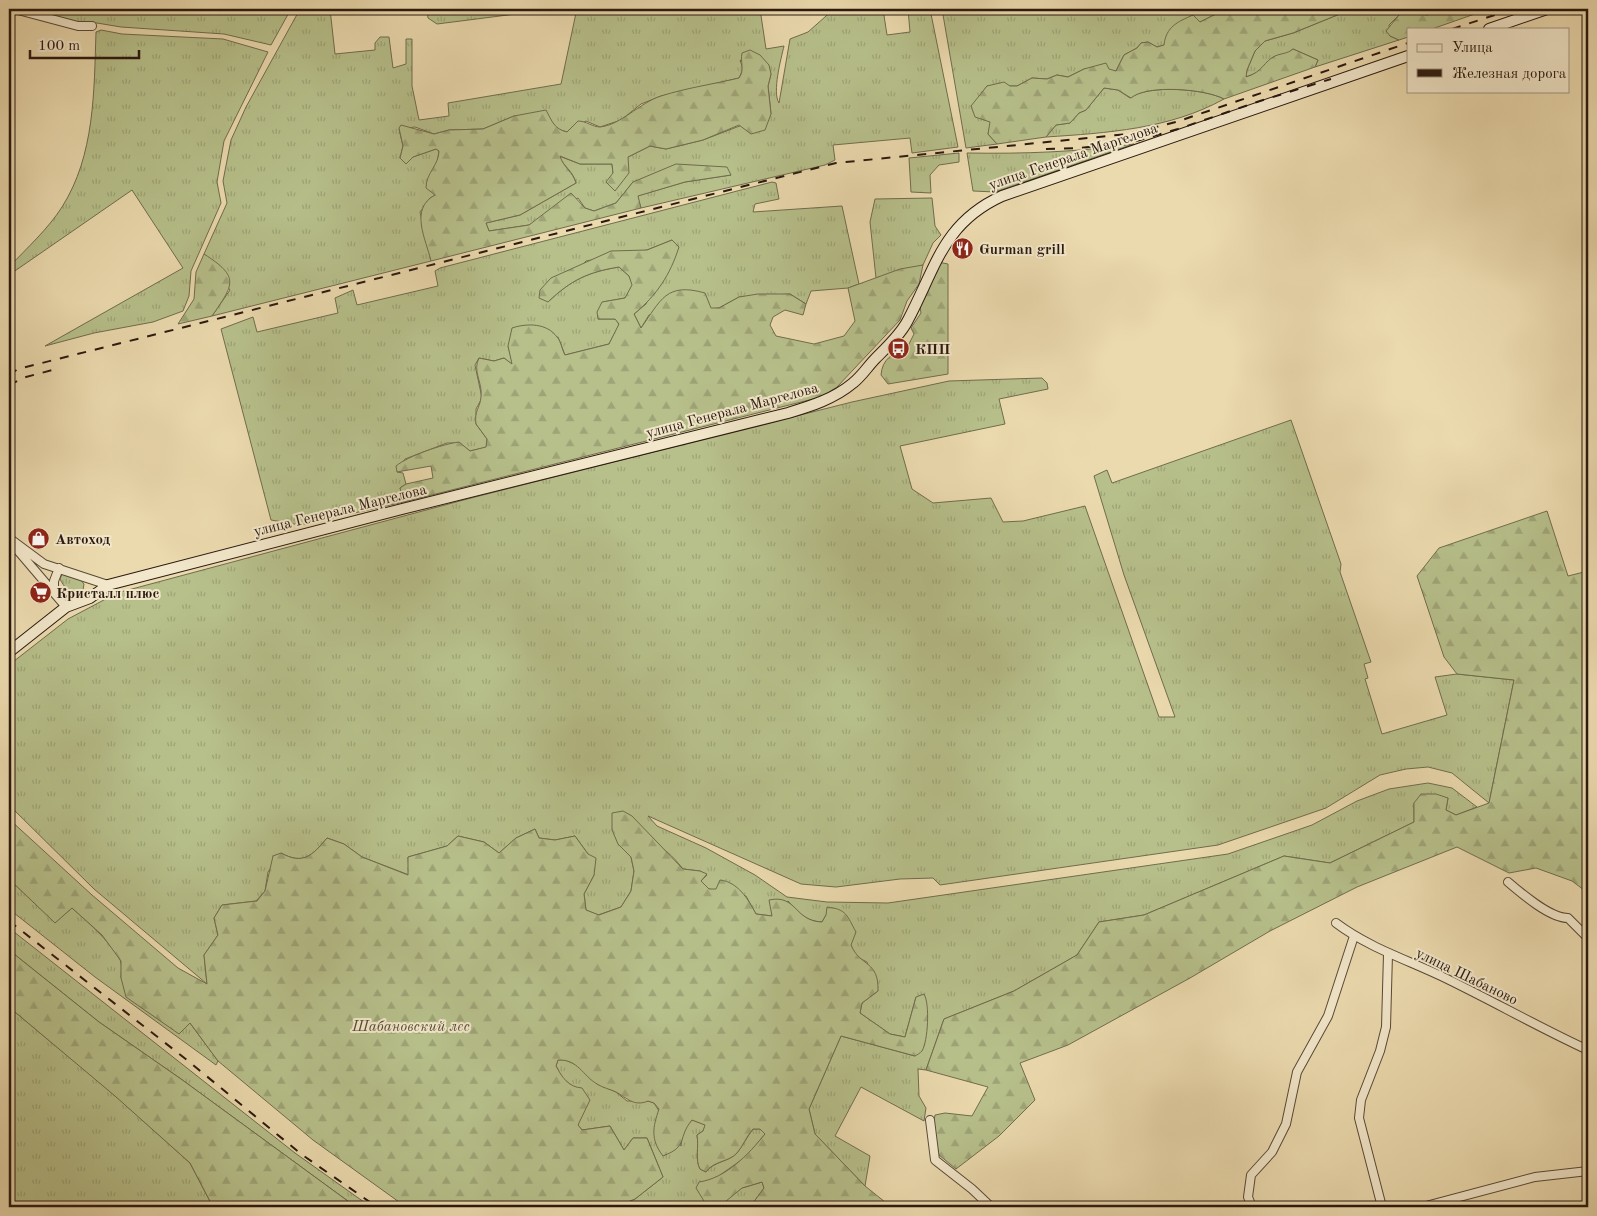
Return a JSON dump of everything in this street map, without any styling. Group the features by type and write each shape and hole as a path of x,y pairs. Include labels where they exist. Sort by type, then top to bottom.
{"main road":[{"path":"1492,28 1547,9"},
{"name":"улица Генерала Маргелова","path":"9,652 66,608 90,598 108,585 402,509 788,413 825,401 855,382 908,321 931,269 953,232 969,215 983,205 1002,196 1407,56"}],"street":[{"path":"14,9 78,26 92,26"},
{"path":"9,539 44,564 108,585"},
{"path":"9,539 31,569 54,592 66,608"},
{"path":"54,592 54,581 59,568"},
{"path":"1508,882 1524,896 1557,918 1568,918 1588,938"},
{"name":"улица Шабаново","path":"1336,923 1354,936 1388,954 1442,977 1544,1030 1588,1050"},
{"path":"1252,1207 1248,1197 1251,1175 1272,1152 1286,1124 1298,1072 1328,1016 1354,936"},
{"path":"1382,1207 1359,1118 1361,1100 1380,1051 1386,1027 1388,954"},
{"path":"930,1120 935,1160 972,1189 990,1207"},
{"path":"1422,1207 1535,1177 1588,1171"}],"green space":[{"path":"9,9 291,9 271,45 224,34 121,27 97,23 77,25"},
{"path":"300,9 330,9 335,54 375,50 375,43 380,37 389,37 393,68 406,64 406,39 412,39 412,86 419,120 449,116 448,103 561,84 576,13 603,9 760,9 766,49 784,46 776,91 779,103 790,39 808,32 834,9 883,9 887,35 910,32 908,9 930,9 958,147 912,153 910,138 833,145 835,160 825,165 641,208 637,196 685,182 731,175 633,182 616,203 594,211 585,208 578,198 529,225 489,231 486,223 520,215 576,183 573,175 559,156 580,164 612,164 613,173 628,157 650,146 666,149 703,140 771,114 768,86 771,74 740,60 743,69 739,78 661,96 641,104 621,120 600,127 586,121 567,132 514,116 483,129 449,130 434,134 415,127 399,129 403,146 400,158 413,157 436,149 439,151 432,191 436,195 430,198 420,212 431,261 212,316 230,290 204,254 227,203 223,181 231,140 246,107"},
{"path":"427,9 555,9 437,24 428,18"},
{"path":"942,9 1233,9 1220,12 1200,22 1196,21 1164,45 1157,47 1148,42 1141,43 1137,48 1124,55 1116,71 1084,69 1068,77 1057,75 1047,79 1032,78 1017,86 987,86 977,100 983,119 991,122 988,134 997,144 966,148"},
{"path":"1233,9 1352,9 1293,33 1265,41 1255,51 1246,77 1260,69 1271,58 1293,49 1318,60 1315,67 1224,99 1204,93 1177,90 1150,91 1131,98 1118,90 1104,88 1086,110 1079,113 1070,123 1056,125 1046,137 997,144 988,134 990,122 975,117 971,106 987,86 1004,82 1010,86 1017,86 1032,78 1047,79 1057,75 1068,77 1084,69 1106,63 1109,69 1116,71 1124,55 1137,48 1141,43 1148,42 1157,47 1164,45 1170,29 1182,20 1193,15 1200,22 1220,12"},
{"path":"1352,9 1398,9 1399,15 1389,25 1390,36 1399,40 1315,67 1318,60 1293,49 1287,54 1273,57 1259,72 1246,77 1255,51 1265,41 1293,33"},
{"path":"1398,9 1423,9 1425,15 1489,9 1435,28 1407,28 1407,37 1399,40 1390,36 1386,31 1399,15"},
{"path":"101,30 122,34 223,39 268,52 224,141 217,182 221,203 191,271 189,296 183,311 153,322 94,333 45,346 183,268 132,190 9,275 9,267 44,231 62,207 73,187 81,166 91,122 96,32"},
{"path":"750,50 760,55 769,65 771,74 768,86 771,114 765,130 751,134 739,125 703,140 666,149 650,146 628,157 629,173 615,191 606,182 613,173 612,164 580,164 560,156 576,183 520,215 486,223 489,231 529,225 571,193 585,208 594,211 616,203 633,182 676,164 727,167 731,175 685,182 638,196 641,208 431,261 421,225 421,216 427,201 435,195 426,188 439,151 436,149 413,157 406,164 400,158 403,146 399,128 401,125 434,134 449,130 483,129 514,116 546,110 556,127 563,131 567,132 578,121 600,127 623,118 661,96 739,78 742,72 742,53"},
{"path":"1104,88 1118,90 1130,98 1150,91 1177,90 1204,93 1224,99 1182,117 1138,128 1046,137 1056,125 1070,123 1079,113 1086,110"},
{"path":"1134,144 995,192 973,191 967,153 1051,152"},
{"path":"959,153 959,162 939,165 930,175 931,193 911,192 909,158"},
{"path":"772,182 776,183 779,199 755,204 753,212 842,206 859,284 848,288 811,291 806,304 790,294 739,297 719,308 649,315 641,328 634,314 646,304 672,240 647,250 586,261 548,302 564,288 580,278 598,271 619,267 629,276 633,285 625,298 603,302 598,319 616,319 619,325 609,344 565,355 558,337 508,346 513,365 504,358 494,361 479,358 475,365 482,398 476,409 476,424 487,439 487,447 470,451 459,443 447,443 405,459 397,472 403,473 406,484 400,488 404,502 300,525 271,520 221,329 253,317 257,332 338,313 335,298 353,290 357,305 438,286 435,271 440,268"},
{"path":"932,198 935,226 941,235 933,243 923,265 876,278 870,222 875,199"},
{"path":"672,240 679,247 667,275 656,292 634,314 641,328 666,296 681,290 705,293 711,308 719,308 739,297 758,294 790,294 806,304 803,315 785,310 773,317 770,325 776,336 814,344 844,336 855,321 848,288 900,269 923,265 919,284 907,301 900,320 837,387 821,397 404,502 400,488 406,484 433,478 431,466 397,472 396,466 401,462 426,451 452,443 459,442 470,451 486,447 487,439 476,424 481,392 477,363 479,358 494,361 504,358 512,364 508,346 512,328 536,325 548,329 558,339 565,355 609,344 619,324 615,319 598,319 597,312 602,302 625,298 632,285 629,276 619,267 598,271 580,278 564,288 548,302 539,298 540,290 551,278 611,251 647,250"},
{"path":"204,254 224,269 230,282 229,288 212,316 178,324 194,299 196,272"},
{"path":"938,262 948,264 948,374 888,384 881,375 882,369 889,357 907,348 914,334 911,328 921,313 920,307"},
{"path":"1042,378 1047,383 1048,389 999,399 1005,424 900,446 912,489 933,503 991,498 1003,522 1023,521 1085,506 1159,717 1175,717 1124,575 1094,476 1107,470 1112,483 1291,420 1341,564 1340,572 1371,662 1364,664 1368,678 1365,679 1382,734 1447,715 1435,677 1457,674 1514,680 1489,803 1452,773 1428,767 1406,769 1380,775 1326,808 1218,845 940,885 933,878 900,879 836,887 801,884 648,816 657,826 706,848 755,875 787,897 827,902 888,903 1228,854 1312,825 1357,801 1389,789 1428,783 1452,788 1477,807 1456,815 1446,810 1448,798 1414,803 1414,822 1330,863 1284,856 1144,915 1099,922 1077,955 1014,991 944,1019 926,1070 918,1069 919,1096 926,1108 924,1121 861,1087 835,1136 870,1156 865,1186 815,1134 809,1109 841,1036 915,1056 916,997 905,1037 890,1034 860,1013 862,1003 878,991 867,962 855,956 851,945 826,915 822,922 811,920 799,913 788,901 772,916 756,914 746,896 709,889 701,881 707,875 700,871 683,869 668,852 655,845 618,844 631,857 634,871 631,891 621,907 598,915 586,910 584,894 594,875 588,854 575,836 555,840 539,838 535,829 516,838 499,853 484,842 458,836 447,846 408,857 409,875 362,857 344,844 327,838 317,850 307,857 295,858 281,853 268,872 265,891 256,901 222,905 214,918 218,935 204,955 207,984 94,889 9,805 9,665 68,619 117,593 471,498 852,402 949,381"},
{"path":"1547,511 1568,576 1588,571 1588,889 1584,890 1572,881 1536,868 1509,873 1457,847 1357,887 1270,931 1190,978 1068,1045 1020,1063 1035,1100 999,1136 956,1169 939,1155 933,1126 935,1115 945,1113 972,1116 988,1087 926,1070 944,1019 1014,991 1077,955 1099,922 1144,915 1284,856 1330,863 1414,822 1414,803 1421,794 1436,794 1448,798 1446,810 1456,815 1489,803 1514,680 1457,674 1444,657 1417,576 1439,548"},
{"path":"62,574 79,578 84,584 83,590 78,594 69,591 60,579"},
{"name":"Шабановский лес","path":"623,811 632,816 683,869 700,871 707,874 701,881 709,889 716,889 720,880 732,884 746,897 756,914 772,916 769,900 778,899 791,904 800,913 813,921 822,922 826,915 827,907 846,914 856,932 851,945 859,957 872,969 877,981 878,991 862,1003 860,1013 890,1034 905,1037 916,997 924,994 928,1022 922,1051 915,1056 841,1036 809,1109 815,1134 865,1186 885,1202 885,1207 750,1207 764,1188 762,1182 742,1188 720,1206 707,1206 696,1188 699,1182 718,1176 736,1164 765,1134 760,1129 753,1129 734,1156 709,1168 706,1172 700,1169 697,1157 697,1135 703,1131 705,1125 692,1120 680,1145 663,1156 654,1138 654,1127 659,1109 654,1103 631,1101 592,1081 571,1062 558,1060 556,1066 563,1078 569,1084 582,1088 590,1100 578,1125 582,1130 610,1126 624,1150 633,1138 647,1138 663,1177 635,1199 615,1207 406,1207 313,1140 218,1061 190,1023 179,1034 126,997 121,978 121,961 102,935 72,908 55,923 9,879 9,819 92,895 178,968 207,984 204,955 218,935 214,918 222,905 257,901 265,891 273,856 281,853 295,858 307,857 317,850 327,838 344,844 362,857 408,875 408,857 447,846 458,836 484,842 499,853 516,838 535,829 539,838 555,840 575,836 588,854 596,858 594,875 584,894 586,910 599,915 621,907 631,891 634,871 631,857 618,844 612,830 612,813"},
{"path":"9,879 55,922 72,908 77,912 100,934 119,957 121,978 190,1023 218,1061 216,1065 95,977 9,909"},
{"path":"9,928 295,1153 371,1207 356,1207 181,1079 99,1022 9,950"},
{"path":"9,950 99,1022 181,1079 356,1207 213,1207 190,1163 115,1096 9,1007"},
{"path":"9,1007 116,1096 190,1163 213,1207 9,1207"},
{"path":"558,1060 565,1060 577,1065 597,1084 616,1092 627,1101 648,1101 654,1103 681,1146 683,1130 692,1120 706,1125 703,1131 697,1135 697,1157 700,1169 706,1172 709,1168 734,1156 753,1129 760,1129 765,1134 747,1156 713,1180 707,1206 712,1207 615,1207 635,1199 663,1177 647,1138 633,1138 624,1150 610,1126 582,1130 578,1125 574,1087 563,1079 556,1066"},
{"path":"762,1182 764,1188 750,1207 716,1207 742,1188"}],"railway":[{"path":"1455,28 1513,9"},
{"path":"9,375 18,369 836,163 1128,134 1176,122 1407,43"},
{"path":"1046,149 1080,148 1133,142 1331,79"},
{"path":"9,385 26,377 60,368"},
{"path":"9,921 187,1060 301,1154 377,1207"}],"place":[{"name":"Gurman grill","path":"963,249"},
{"name":"КПП","path":"899,349"},
{"name":"Автоход","path":"39,539"},
{"name":"Кристалл плюс","path":"40,593"}]}
